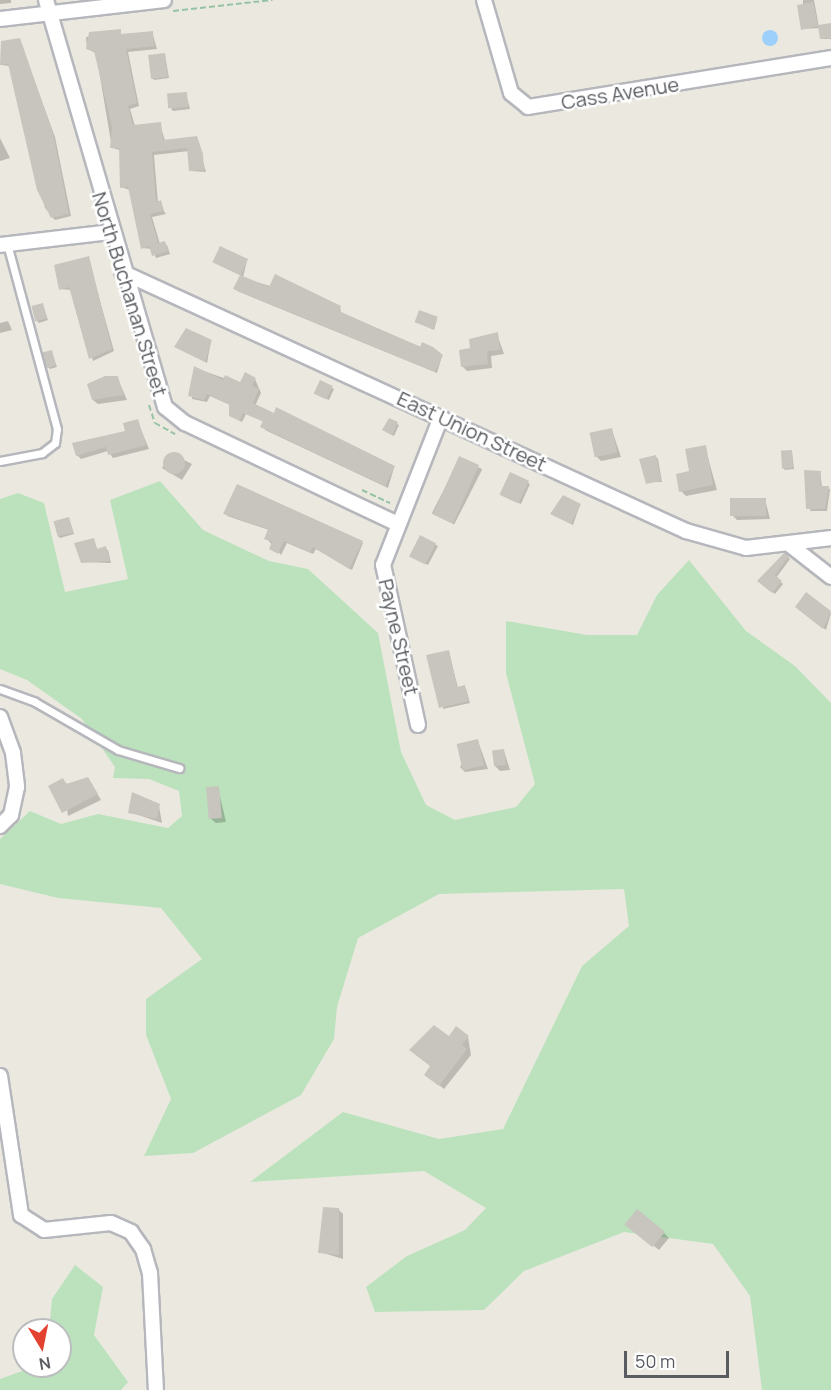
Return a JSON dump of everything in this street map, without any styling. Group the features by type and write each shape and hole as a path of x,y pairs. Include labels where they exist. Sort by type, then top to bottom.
{"street":[{"path":"0,20 48,7 164,0"},
{"name":"Cass Avenue","path":"484,0 510,93 528,107 831,58"},
{"name":"North Buchanan Street","path":"48,7 122,272 160,395 173,416 396,523"},
{"path":"3,245 111,232"},
{"name":"East Union Street","path":"122,272 686,531 746,548 790,545 831,538"},
{"name":"Payne Street","path":"418,725 383,574 396,523 441,417"},
{"path":"790,545 831,577"},
{"path":"0,717 13,753 17,787 11,815 0,826"},
{"path":"0,1076 21,1215 44,1230 111,1223 130,1232 143,1249 150,1273 156,1390"}],"lane":[{"path":"0,460 42,453 56,443 57,429 3,245"},
{"path":"0,689 35,702 118,750 179,768"}],"path":[{"path":"146,395 155,423 183,438"},
{"path":"357,488 390,503"}],"green space":[{"path":"160,481 203,530 269,561 308,569 378,633 401,752 426,805 455,820 516,807 535,784 506,673 506,621 587,635 637,635 657,595 689,560 746,631 795,666 831,703 831,1390 762,1390 750,1296 713,1244 624,1232 524,1271 484,1310 375,1312 366,1287 407,1256 465,1230 486,1208 424,1171 250,1182 343,1112 439,1139 503,1129 582,966 629,926 624,889 439,894 358,938 337,1007 334,1039 301,1095 193,1153 144,1156 171,1099 146,1035 146,999 202,959 161,908 58,898 0,884 0,839 30,811 61,824 98,814 168,828 182,816 179,791 149,779 113,778 115,767 82,719 27,680 0,669 0,499 18,493 44,503 65,592 128,579 110,500"},
{"path":"75,1265 103,1287 94,1335 128,1382 121,1390 0,1390 0,1379 12,1375 12,1378 72,1378 72,1318 50,1318 52,1299"}],"water":[{"path":"770,30 776,32 778,38 776,44 770,46 764,44 762,38 764,32"}],"building":[{"path":"813,2 818,25 831,23 831,38 820,39 818,26 801,30 797,5"},
{"path":"121,29 121,34 153,31 154,46 126,49 137,103 128,106 133,125 161,122 163,140 197,136 203,154 204,170 189,171 187,148 152,152 156,202 161,200 164,211 150,214 158,243 165,241 168,251 152,256 149,246 141,249 128,187 120,188 119,148 110,148 112,127 94,51 86,49 89,32"},
{"path":"20,38 53,133 69,214 51,218 37,190 8,64 0,65 1,41"},
{"path":"165,53 168,77 151,79 148,55"},
{"path":"187,92 188,107 168,108 167,93"},
{"path":"220,246 248,259 240,275 212,262"},
{"path":"89,256 112,349 89,359 69,287 59,290 54,265"},
{"path":"275,274 341,306 339,311 420,347 422,342 433,347 443,355 435,372 233,289 240,275 269,287"},
{"path":"43,303 47,319 35,321 31,306"},
{"path":"419,310 438,317 433,329 415,322"},
{"path":"186,328 212,340 205,362 174,347"},
{"path":"498,332 500,350 487,351 488,364 461,367 459,350 470,348 469,339"},
{"path":"52,350 56,365 46,368 42,353"},
{"path":"194,366 223,380 225,375 240,382 245,372 256,378 252,386 259,389 253,403 274,413 276,407 395,466 385,486 260,427 263,421 243,413 240,421 229,416 229,404 207,394 204,400 188,396"},
{"path":"105,376 118,376 123,395 92,400 87,384"},
{"path":"320,380 333,386 326,400 314,394"},
{"path":"389,418 398,422 392,435 382,430"},
{"path":"138,419 146,445 108,455 106,447 76,456 72,443 125,431 123,423"},
{"path":"612,428 617,452 595,457 590,433"},
{"path":"706,445 713,485 679,492 676,474 689,471 685,449"},
{"path":"792,450 793,468 782,469 781,451"},
{"path":"174,452 182,455 185,463 182,471 174,474 166,471 163,463 166,455"},
{"path":"656,455 661,481 646,484 639,459"},
{"path":"459,456 479,465 453,523 433,514"},
{"path":"804,470 821,471 820,486 829,486 825,509 806,509"},
{"path":"510,472 529,481 518,504 499,495"},
{"path":"237,484 363,541 349,569 313,547 310,552 284,541 278,554 269,549 272,542 264,539 268,529 223,514"},
{"path":"563,495 581,504 571,524 550,514"},
{"path":"730,498 766,498 766,516 730,516"},
{"path":"69,517 73,532 58,537 54,521"},
{"path":"420,535 436,543 425,565 409,556"},
{"path":"94,538 97,549 106,546 110,561 81,563 74,543"},
{"path":"785,552 789,556 775,575 782,581 772,593 757,581"},
{"path":"806,592 831,611 823,629 795,607"},
{"path":"449,650 457,687 465,685 469,701 439,708 426,655"},
{"path":"478,739 484,765 463,770 457,744"},
{"path":"504,749 506,765 494,766 492,750"},
{"path":"88,777 98,794 62,813 48,786 63,778 66,784"},
{"path":"219,786 222,818 209,819 206,787"},
{"path":"132,792 160,804 157,819 128,813"},
{"path":"434,1025 449,1036 456,1026 469,1036 462,1045 467,1049 439,1086 424,1075 430,1066 409,1050"},
{"path":"323,1207 339,1208 339,1255 318,1253"},
{"path":"637,1209 665,1232 652,1247 624,1225"}]}
